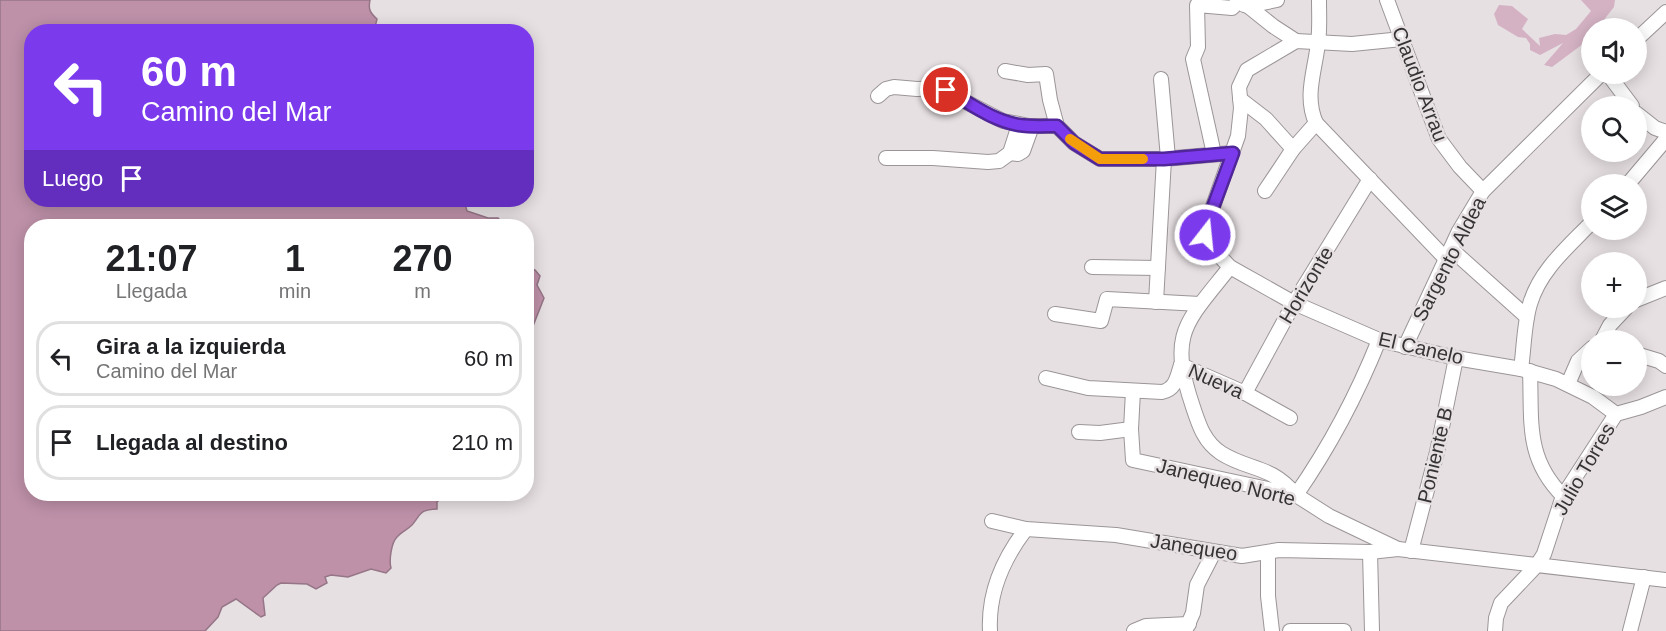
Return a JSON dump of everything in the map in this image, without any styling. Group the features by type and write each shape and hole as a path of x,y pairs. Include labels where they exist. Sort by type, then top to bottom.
{"street":[{"path":"1222,0 1243,5 1296,41 1368,44 1402,39"},
{"path":"1214,154 1193,59 1198,47 1197,5 1232,8 1277,0"},
{"path":"1319,0 1319,42 1310,95 1311,110 1316,123 1449,254 1527,317"},
{"name":"Claudio Arrau","path":"1387,0 1439,139 1460,167 1484,191"},
{"path":"1647,30 1666,12"},
{"name":"El Canelo","path":"1296,41 1247,70 1240,80 1240,127 1205,230 1207,243 1230,267 1294,303 1379,340 1456,358 1526,370 1568,384 1593,397 1616,414"},
{"path":"1005,71 1028,75 1046,74 1057,126 1074,143 1100,159 1166,158 1233,153"},
{"path":"1156,302 1166,158 1161,79"},
{"name":"Sargento Aldea","path":"1405,347 1468,214 1484,191 1591,84"},
{"path":"878,96 886,89 894,87 939,88 995,118 1026,125 1057,126"},
{"path":"1240,99 1266,119 1293,149"},
{"path":"1647,121 1655,128 1666,132"},
{"path":"1265,191 1293,149 1316,123"},
{"path":"886,158 999,161 1010,153 1018,154 1023,151 1026,125"},
{"path":"1636,174 1666,139"},
{"name":"Horizonte","path":"1245,393 1294,303 1370,178"},
{"path":"1563,496 1545,473 1534,446 1530,427 1526,370 1527,317 1533,295 1544,274 1581,234"},
{"path":"1092,267 1158,268"},
{"path":"1230,267 1190,318 1183,334 1181,364 1201,428 1210,444 1230,458 1268,472 1282,481 1296,495 1342,421 1379,340"},
{"path":"1647,296 1666,288"},
{"path":"1055,314 1101,321 1107,299 1200,304"},
{"path":"1607,330 1617,318"},
{"path":"1647,357 1666,366"},
{"name":"Poniente B","path":"1405,550 1437,452 1456,358"},
{"path":"1568,384 1581,358"},
{"name":"Nueva","path":"1046,378 1088,388 1133,391 1168,390 1175,384 1181,364 1245,393 1290,417"},
{"name":"Janequeo Norte","path":"1133,391 1131,429 1133,460 1296,495 1329,516 1405,550"},
{"name":"Julio Torres","path":"1495,631 1496,618 1502,603 1537,565 1544,554 1563,496 1616,414 1666,397"},
{"path":"1079,432 1100,433 1131,429"},
{"name":"Janequeo","path":"992,521 1026,530 1107,534 1242,556 1279,550 1370,552 1405,550 1666,580"},
{"path":"990,631 991,606 998,578 1010,552 1026,530"},
{"path":"1134,631 1146,626 1187,627 1197,585 1214,552"},
{"path":"1370,552 1372,631"},
{"path":"1268,553 1268,596 1272,631"},
{"path":"1630,631 1644,577"},
{"path":"1290,631 1344,631"}],"shaded area":[{"path":"0,0 370,0 369,8 377,19 376,24 24,24 24,207 466,207 467,211 499,219 24,219 24,501 438,501 437,509 422,513 397,537 391,552 391,568 386,573 371,569 348,577 331,575 325,577 327,583 316,589 307,584 281,583 263,598 265,615 261,617 236,599 222,607 218,617 205,631 0,631"},
{"path":"1581,0 1615,0 1614,7 1605,18 1585,18 1591,11"},
{"path":"1499,5 1512,6 1528,19 1522,29 1540,46 1539,38 1555,34 1566,35 1581,23 1581,45 1552,67 1544,65 1563,43 1540,55 1530,50 1530,44 1526,38 1518,37 1498,25 1494,14"},
{"path":"534,270 540,276 537,285 544,298 534,323"}],"slow traffic":[{"path":"1070,139 1100,159 1143,159"}],"route":[{"path":"946,90 1003,121 1029,126 1057,126 1074,143 1100,159 1164,159 1233,153 1206,226 1205,235"}]}
